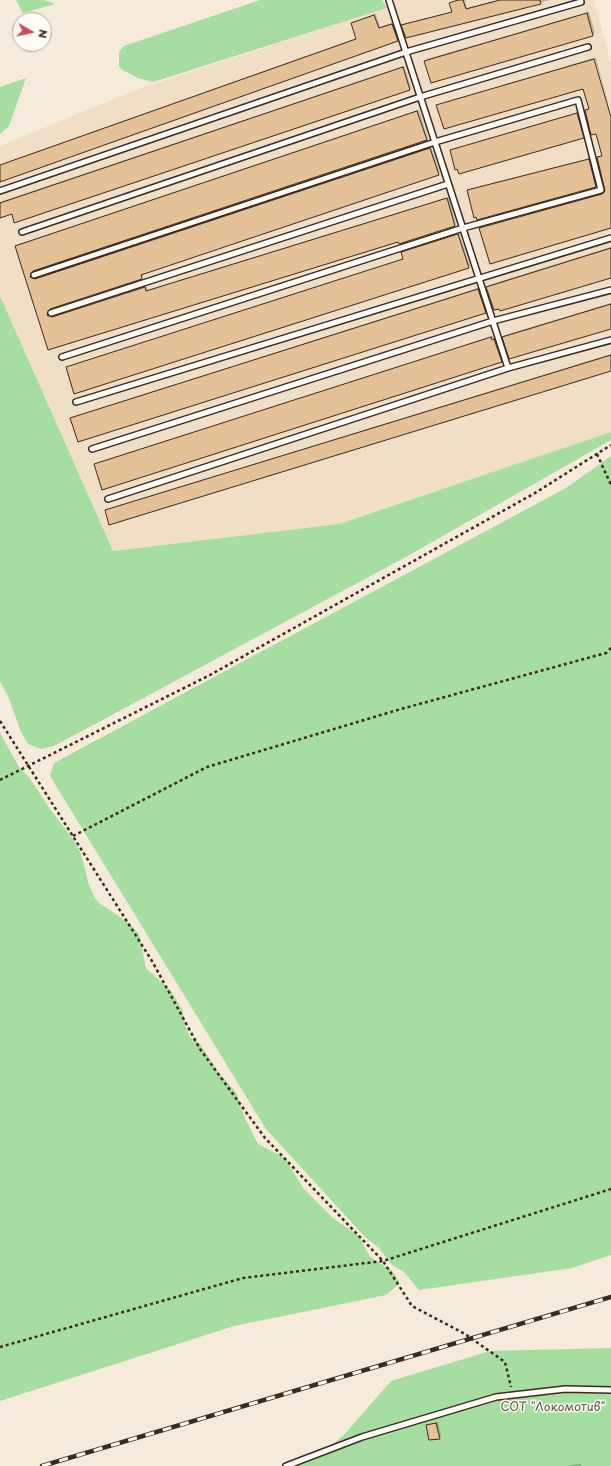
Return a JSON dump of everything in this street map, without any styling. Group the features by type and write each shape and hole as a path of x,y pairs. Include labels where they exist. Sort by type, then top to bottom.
{"lane":[{"path":"389,0 508,368"},
{"path":"0,191 406,52 581,2"},
{"path":"22,232 420,97 588,47"},
{"path":"34,275 435,142 578,100 601,190 463,228 62,357"},
{"path":"51,313 448,184"},
{"path":"76,402 611,238"},
{"path":"92,449 493,321 611,290"},
{"path":"108,499 508,368 611,340"},
{"path":"286,1466 362,1437 496,1397 565,1389 611,1390"}],"path":[{"path":"0,780 210,675 535,494 611,445"},
{"path":"598,454 611,485"},
{"path":"73,836 207,767 401,709 606,653 611,648"},
{"path":"0,721 152,961 200,1049 265,1138 383,1261 412,1306 465,1334 505,1362 512,1395"},
{"path":"0,1347 243,1278 383,1261 611,1189"}],"shaded area":[{"path":"395,0 594,0 611,64 611,432 339,524 113,551 0,296 0,146 141,88 387,8"}],"green space":[{"path":"16,0 44,0 55,4 22,12"},
{"path":"260,0 382,0 387,8 153,82 138,78 121,69 119,66 119,52 124,46"},
{"path":"26,78 9,126 0,134 0,87"},
{"path":"0,296 113,551 339,524 611,432 611,440 404,558 54,746 41,749 28,744 21,732 8,696 0,682"},
{"path":"611,456 611,1255 572,1268 419,1290 404,1272 391,1264 379,1248 365,1237 266,1129 50,776 54,763 566,488"},
{"path":"0,733 19,767 29,777 50,809 75,842 81,854 89,885 95,898 99,903 129,923 139,934 146,968 171,991 182,1009 186,1028 190,1037 200,1044 219,1073 236,1092 245,1118 258,1144 285,1158 303,1188 333,1218 359,1236 370,1257 391,1270 399,1281 399,1284 386,1295 234,1326 0,1401"},
{"name":"СОТ \"Локомотив\"","path":"611,1348 611,1466 282,1466 321,1454 343,1436 391,1381 490,1351"}],"building":[{"path":"463,0 466,9 500,0 540,0 541,4 406,38 401,25 452,12 449,3"},
{"path":"587,13 593,36 431,83 424,61"},
{"path":"374,15 379,28 392,24 398,41 0,182 0,165 356,39 351,23"},
{"path":"594,59 611,117 611,228 490,264 479,228 602,194 605,191 597,157 602,156 596,134 591,135 585,110 589,109 583,89 444,129 436,105"},
{"path":"403,67 410,90 14,223 12,214 0,218 0,203"},
{"path":"417,111 427,140 33,271 30,277 35,279 430,148 439,175 141,275 142,279 50,309 47,315 52,317 145,287 146,291 447,198 455,226 399,244 398,242 48,350 15,246"},
{"path":"577,113 584,138 459,174 457,169 455,170 450,150"},
{"path":"589,159 596,187 477,220 476,217 474,218 467,190"},
{"path":"458,234 469,268 74,394 66,367 403,259 401,252"},
{"path":"611,248 611,278 500,311 499,309 494,310 486,287"},
{"path":"478,289 486,313 78,442 70,418"},
{"path":"611,304 611,329 509,359 502,337"},
{"path":"491,337 492,340 494,339 502,362 102,490 94,464"},
{"path":"611,355 611,371 109,525 105,510"},
{"path":"436,1423 440,1439 429,1440 426,1425"}],"railway":[{"path":"42,1466 611,1297"}]}
